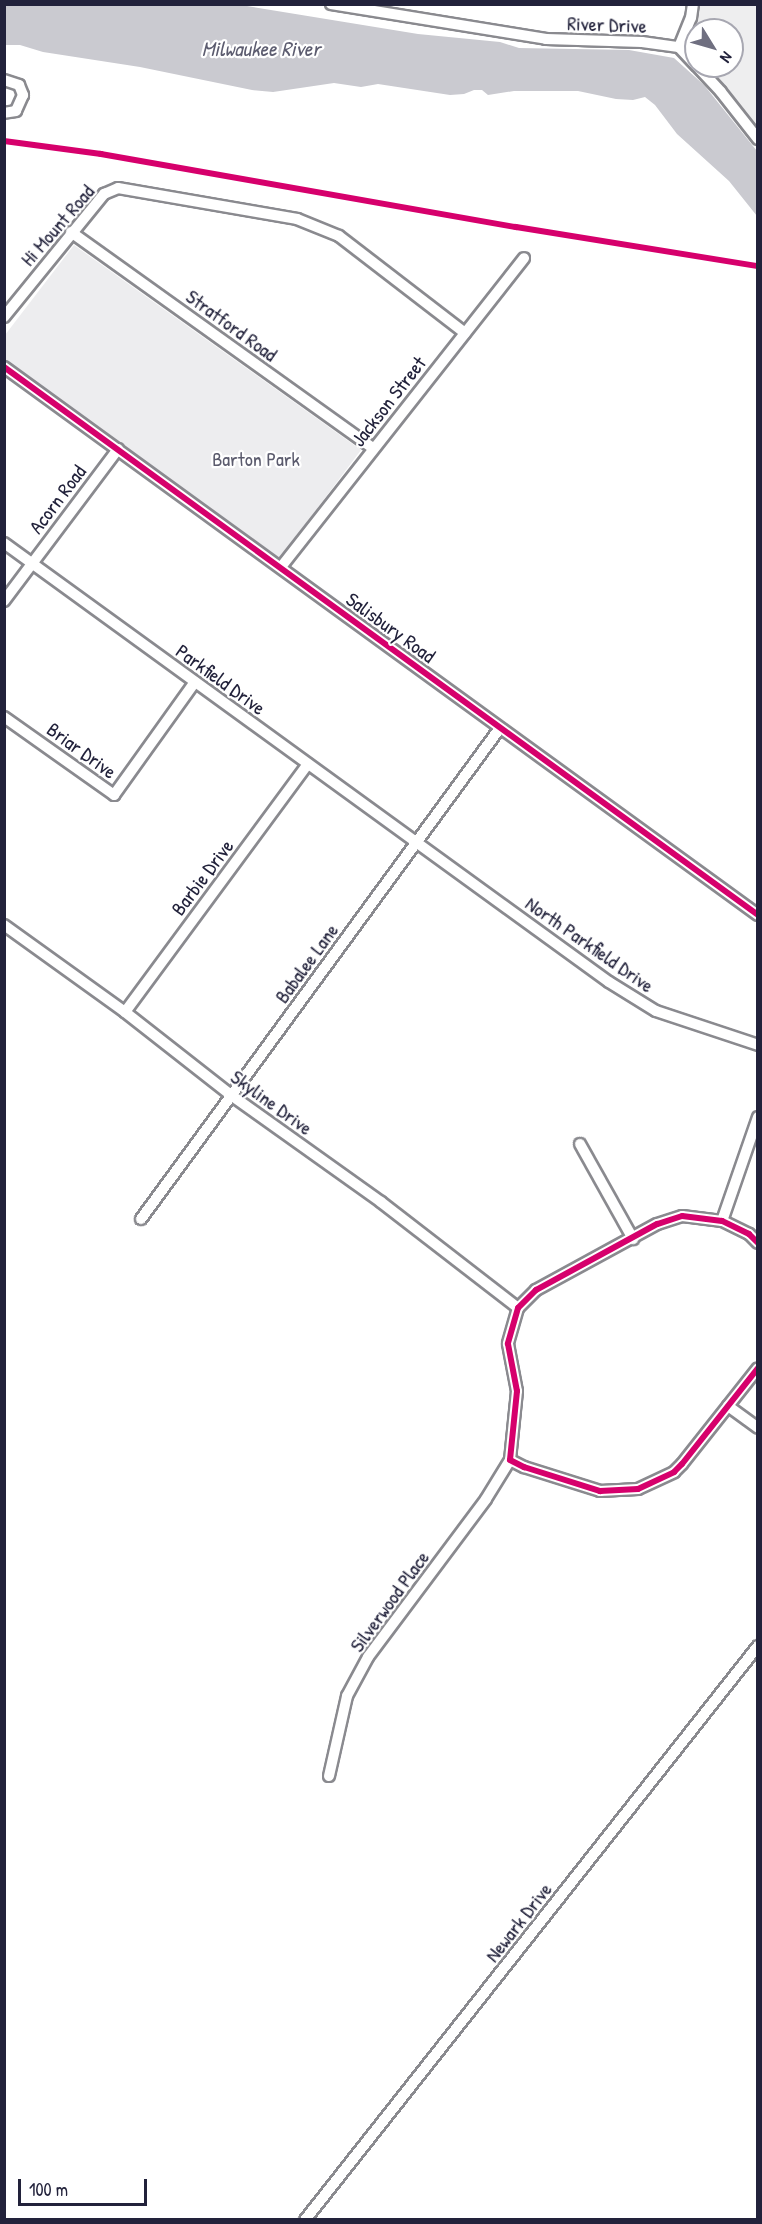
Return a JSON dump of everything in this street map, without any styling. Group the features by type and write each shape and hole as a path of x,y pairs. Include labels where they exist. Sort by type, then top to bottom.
{"street":[{"name":"River Drive","path":"331,4 546,39 642,42 679,47"},
{"path":"684,52 679,47 691,18 693,4"},
{"path":"709,78 758,139"},
{"path":"4,80 19,86 23,95 16,111 4,113"},
{"name":"Hi Mount Road","path":"4,316 104,194 118,188 297,219 339,236 465,333"},
{"name":"Stratford Road","path":"71,232 373,448"},
{"name":"Jackson Street","path":"281,567 524,258"},
{"name":"Salisbury Road","path":"4,367 758,915"},
{"name":"Acorn Road","path":"4,601 118,449"},
{"name":"Parkfield Drive","path":"4,543 417,843"},
{"name":"Briar Drive","path":"4,717 114,795 195,682"},
{"name":"Babalee Lane","path":"141,1219 500,728"},
{"name":"Barbie Drive","path":"124,1012 308,764"},
{"name":"North Parkfield Drive","path":"417,843 609,982 656,1011 758,1045"},
{"name":"Skyline Drive","path":"4,924 124,1012 231,1095 381,1202 518,1308"},
{"path":"723,1221 758,1117"},
{"path":"580,1144 633,1239"},
{"path":"758,1243 749,1234 723,1221 682,1216 657,1224 536,1290 518,1308 508,1344 517,1391 510,1461 600,1491 638,1489 674,1472 758,1368"},
{"path":"728,1406 758,1428"},
{"name":"Silverwood Place","path":"329,1776 347,1696 368,1657 486,1499 510,1461"},
{"name":"Newark Drive","path":"305,2220 758,1646"}],"shaded area":[{"path":"700,5 757,5 757,133 713,78 744,78 744,18 697,18"}],"green space":[{"name":"Barton Park","path":"74,245 361,450 280,558 5,360 5,335"}],"water":[{"name":"Milwaukee River","path":"4,5 241,5 418,34 500,42 519,48 629,50 674,58 684,67 684,78 696,78 704,85 757,151 757,216 729,181 677,134 655,105 645,97 633,100 616,99 578,91 514,91 488,95 482,90 450,95 378,84 361,87 334,83 273,92 252,90 140,67 43,52 20,45 5,45"}],"cycle path":[{"path":"4,141 101,154 516,227 758,266"},
{"path":"4,367 758,915"},
{"path":"758,1243 749,1234 722,1221 682,1216 657,1224 536,1290 518,1308 508,1344 517,1391 510,1460 524,1467 600,1491 638,1489 674,1472 682,1464 758,1368"}]}
